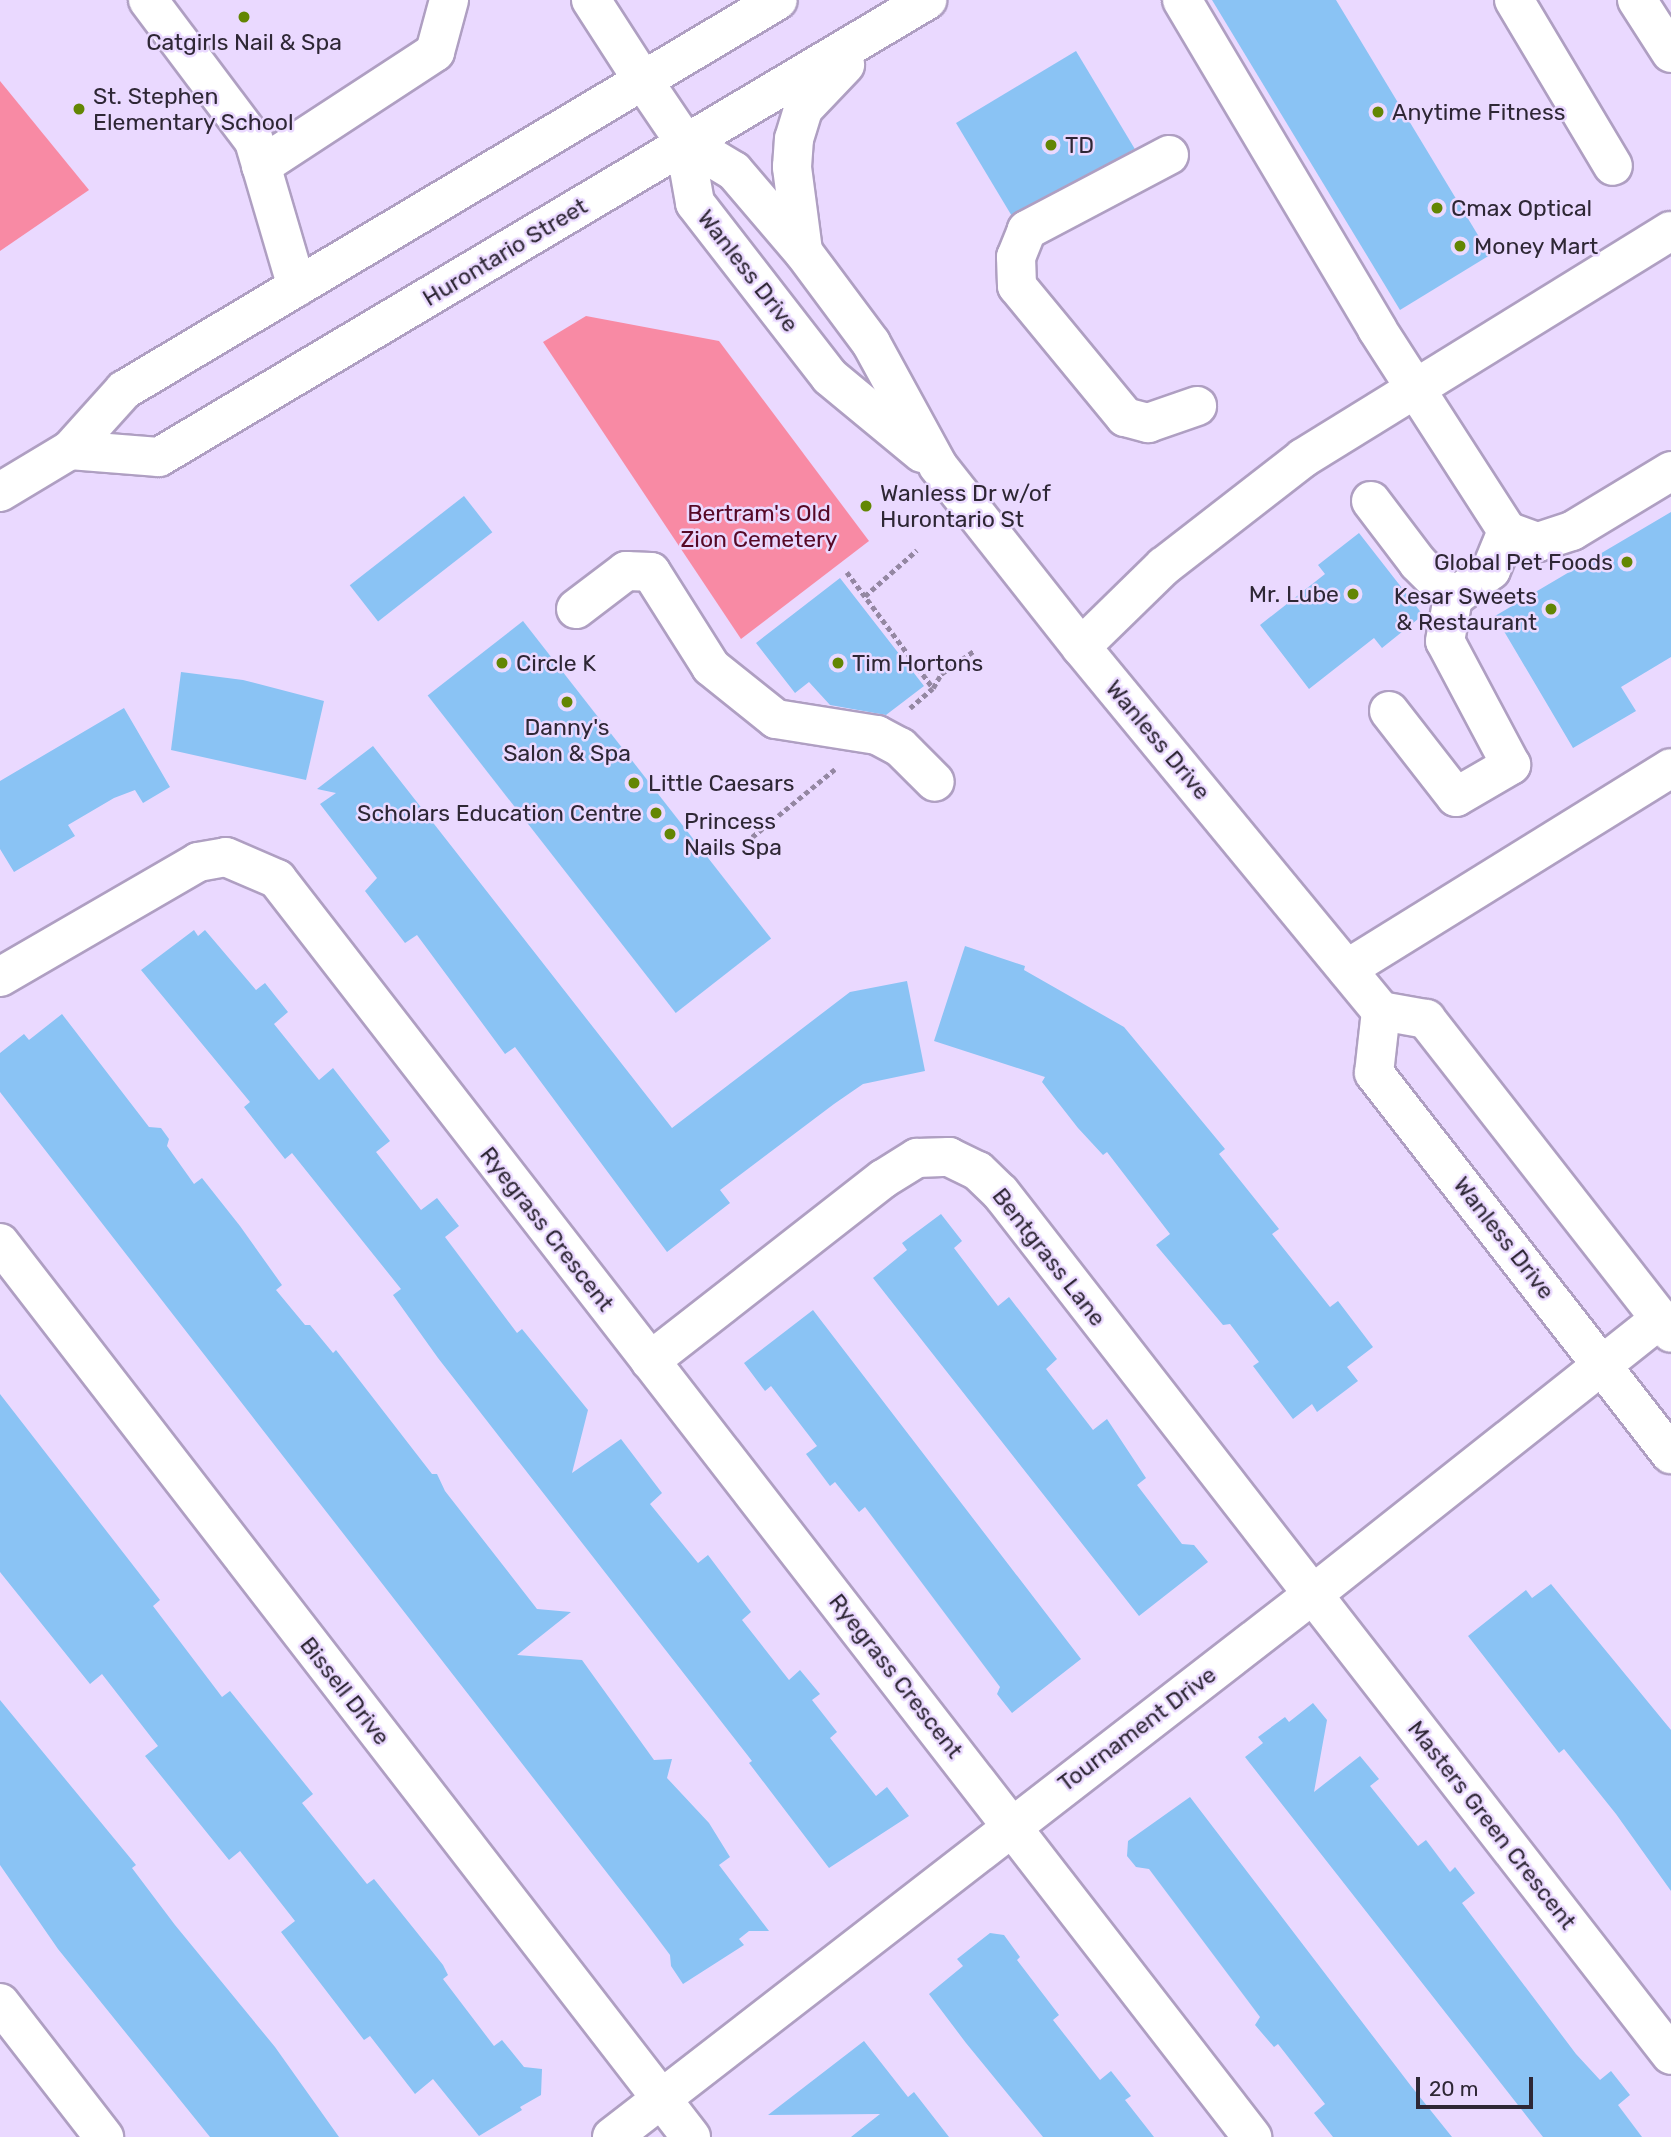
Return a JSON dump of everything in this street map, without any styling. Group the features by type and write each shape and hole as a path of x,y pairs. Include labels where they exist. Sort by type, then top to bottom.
{"street":[{"path":"148,0 254,141 297,287"},
{"path":"261,166 435,52 449,0"},
{"path":"592,0 684,141"},
{"path":"0,492 69,450 124,390 778,0"},
{"path":"804,253 792,167 803,109 822,84 929,0"},
{"name":"Hurontario Street","path":"69,450 159,457 622,183 684,141 929,0"},
{"path":"1182,0 1413,387 1507,531 1538,542 1572,531 1671,471"},
{"path":"1514,0 1613,166"},
{"name":"Wanless Drive","path":"684,141 734,171 804,253 871,343 938,466 1081,647 1381,1011 1374,1073 1671,1454"},
{"name":"Wanless Drive","path":"684,141 695,203 830,377 938,466"},
{"path":"1169,155 1027,230 1016,257 1017,286 1125,417 1148,423 1197,406"},
{"path":"1081,647 1164,566 1250,496 1413,387 1671,231"},
{"path":"1371,501 1418,563 1453,598"},
{"path":"1389,711 1456,797 1511,765 1445,641 1453,598 1491,570 1507,531"},
{"path":"576,609 626,571 651,572 711,667 776,719 877,735 900,747 935,782"},
{"path":"1347,970 1671,768"},
{"name":"Ryegrass Crescent","path":"0,977 198,862 226,857 277,879 1012,1825"},
{"path":"1381,1011 1426,1019 1666,1326"},
{"name":"Bentgrass Lane","path":"650,1361 883,1179 917,1158 949,1157 978,1171 1000,1192 1312,1595"},
{"name":"Bissell Drive","path":"0,1243 691,2137"},
{"name":"Tournament Drive","path":"612,2137 1312,1595 1603,1365 1666,1326"},
{"name":"Masters Green Crescent","path":"1312,1595 1671,2055"},
{"path":"1012,1825 1252,2137"},
{"path":"0,2003 104,2137"}],"path":[{"path":"865,596 917,550"},
{"path":"847,572 933,688"}],"green space":[{"path":"0,81 89,190 0,251"},
{"name":"Bertram's Old Zion Cemetery","path":"586,316 719,341 869,541 741,639 543,342"}],"building":[{"path":"1212,0 1336,0 1490,255 1400,310"},
{"name":"TD","path":"1076,51 1135,149 1015,221 956,123"},
{"path":"464,496 492,532 378,622 350,585"},
{"path":"1671,512 1671,657 1621,687 1636,711 1573,748 1495,616"},
{"name":"Mr. Lube","path":"1359,533 1423,615 1382,648 1374,638 1309,689 1260,625 1325,574 1318,565"},
{"name":"Tim Hortons","path":"840,578 924,686 886,715 830,705 809,682 795,693 756,643"},
{"path":"523,621 771,939 676,1013 428,695"},
{"path":"181,672 243,680 324,701 306,780 171,750"},
{"path":"124,708 170,787 143,803 135,790 114,798 68,825 75,836 14,872 0,849 0,781"},
{"path":"373,746 672,1128 850,992 907,981 925,1071 863,1084 834,1104 720,1190 730,1203 667,1252 515,1047 505,1054 417,935 405,943 365,891 377,878 320,804 336,793 317,789"},
{"path":"194,930 198,936 205,930 256,990 265,983 288,1012 274,1024 319,1080 333,1068 390,1141 376,1152 421,1210 437,1198 459,1226 445,1237 517,1333 522,1329 588,1410 572,1473 621,1439 662,1493 650,1504 698,1563 708,1555 751,1612 742,1620 789,1680 800,1670 820,1694 812,1700 837,1732 830,1738 876,1796 887,1787 909,1816 829,1868 749,1763 752,1761 438,1358 393,1295 401,1289 292,1153 285,1159 244,1107 250,1102 141,970"},
{"path":"965,946 1025,966 1024,970 1124,1027 1225,1149 1219,1154 1279,1229 1272,1234 1330,1307 1338,1301 1373,1347 1347,1367 1358,1381 1317,1412 1312,1404 1293,1419 1253,1366 1259,1362 1230,1324 1223,1325 1156,1245 1170,1234 1107,1152 1103,1155 1078,1128 1042,1082 1045,1077 934,1041"},
{"path":"62,1014 149,1127 161,1128 169,1139 167,1146 194,1184 202,1178 282,1285 276,1290 305,1325 310,1325 333,1353 336,1350 432,1474 437,1474 445,1491 537,1609 571,1612 517,1655 582,1660 654,1760 672,1759 667,1778 709,1823 730,1857 719,1865 769,1931 749,1931 739,1939 744,1945 683,1984 671,1966 670,1955 646,1923 0,1092 0,1053 24,1034 29,1040"},
{"path":"941,1214 962,1241 954,1248 998,1306 1009,1297 1057,1359 1046,1369 1093,1430 1107,1419 1146,1478 1137,1485 1182,1544 1194,1545 1208,1562 1139,1616 873,1278 907,1250 902,1243"},
{"path":"813,1310 1081,1659 1012,1713 997,1694 1000,1687 865,1507 859,1512 835,1482 830,1486 806,1454 817,1446 771,1386 765,1391 744,1363"},
{"path":"0,1394 160,1600 153,1606 222,1697 230,1691 313,1794 302,1803 367,1884 374,1879 443,1965 448,1975 443,1979 494,2046 502,2040 524,2067 542,2069 541,2095 520,2107 522,2110 479,2136 433,2079 415,2094 370,2036 364,2040 281,1932 295,1921 240,1851 229,1860 145,1756 158,1746 102,1674 90,1684 0,1572"},
{"path":"1551,1584 1671,1730 1671,1891 1616,1814 1564,1749 1559,1753 1468,1636 1526,1590 1532,1598"},
{"path":"0,1700 136,1865 132,1868 275,2047 339,2137 210,2137 58,1949 0,1865"},
{"path":"1313,1703 1327,1720 1314,1792 1360,1756 1379,1779 1370,1786 1418,1846 1426,1840 1450,1872 1455,1867 1475,1893 1462,1903 1576,2054 1600,2080 1611,2071 1630,2095 1618,2105 1642,2137 1543,2137 1245,1757 1263,1743 1258,1737 1285,1717 1289,1722"},
{"path":"1190,1797 1452,2137 1333,2137 1314,2113 1325,2104 1278,2044 1274,2047 1255,2025 1260,2017 1149,1869 1136,1867 1127,1856 1128,1841"},
{"path":"990,1933 1004,1935 1020,1957 1017,1960 1059,2015 1053,2020 1100,2080 1111,2071 1131,2096 1125,2100 1154,2137 1043,2137 966,2043 929,1994 963,1966 957,1959"},
{"path":"864,2041 908,2097 914,2092 949,2137 851,2137 880,2114 768,2115"}],"place":[{"name":"Catgirls Nail & Spa","path":"244,17"},
{"name":"St. Stephen Elementary School","path":"79,109"},
{"name":"Anytime Fitness","path":"1378,112"},
{"name":"TD","path":"1051,145"},
{"name":"Cmax Optical","path":"1437,208"},
{"name":"Money Mart","path":"1460,246"},
{"name":"Wanless Dr w/of Hurontario St","path":"866,506"},
{"name":"Global Pet Foods","path":"1627,562"},
{"name":"Mr. Lube","path":"1353,594"},
{"name":"Kesar Sweets & Restaurant","path":"1551,609"},
{"name":"Circle K","path":"502,663"},
{"name":"Tim Hortons","path":"838,663"},
{"name":"Danny's Salon & Spa","path":"567,702"},
{"name":"Little Caesars","path":"634,783"},
{"name":"Scholars Education Centre","path":"656,813"},
{"name":"Princess Nails Spa","path":"670,834"}]}
